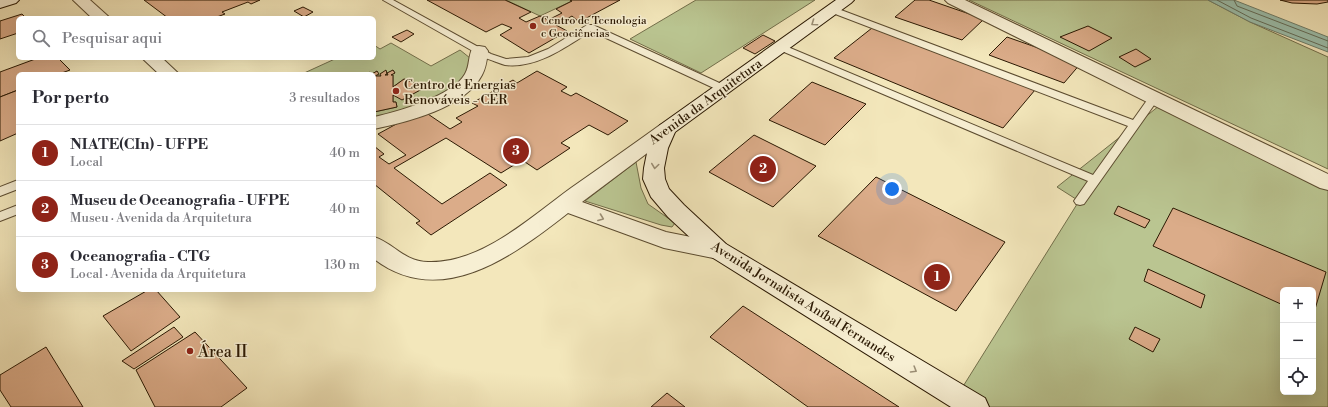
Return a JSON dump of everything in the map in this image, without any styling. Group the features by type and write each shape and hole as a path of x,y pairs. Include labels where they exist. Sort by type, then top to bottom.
{"street":[{"path":"0,3 11,0"},
{"path":"81,0 100,16"},
{"path":"953,0 1328,183"},
{"name":"Avenida da Arquitetura","path":"376,247 395,261 420,270 437,271 475,262 503,247 565,204 722,88 840,5"},
{"path":"376,122 413,112 446,98 469,80 474,74 477,66 479,51"},
{"path":"153,60 168,72"},
{"name":"Avenida Jornalista Aníbal Fernandes","path":"667,129 658,148 654,168 654,179 659,192 676,211 718,250 976,407"},
{"path":"565,204 664,240 718,250"}],"lane":[{"path":"387,0 479,51 503,61 523,62 536,58 590,27 722,88"},
{"path":"840,5 1136,125"},
{"path":"780,47 1095,180"},
{"path":"1080,201 1154,98"},
{"path":"0,192 16,185"},
{"path":"0,217 16,210"}],"shaded area":[{"path":"506,0 570,0 572,1 540,16"},
{"path":"696,0 815,0 701,73 630,39"},
{"path":"969,0 1208,0 1250,22 1328,57 1328,169"},
{"path":"391,43 431,66 460,50 470,58 473,64 464,81 435,100 376,120 376,112 397,107 396,102 393,102 393,95 424,88 423,86 404,79 393,87 393,75 391,75 395,73 393,70 388,73 388,75 385,75 387,73 386,71 380,74 381,76 376,76 378,74 377,71 306,72 333,60 376,60 376,46 380,49"},
{"path":"1164,102 1328,186 1328,407 976,407 957,396 1079,201 1057,187"},
{"path":"636,162 641,188 648,204 675,223 672,227 661,225 585,201"}],"water":[{"path":"1208,0 1234,0 1328,37 1328,52 1250,22"}],"building":[{"path":"144,0 260,0 251,4 248,2 222,12 225,14 220,16 165,16"},
{"name":"Centro de Tecnologia e Geociências","path":"427,0 505,0 531,12 519,18 526,22 540,16 548,20 562,13 556,9 572,1 570,0 620,0 579,22 572,16 556,25 567,31 529,53 500,35 512,28 502,24 486,32"},
{"path":"915,0 929,0 984,19 962,40 895,17"},
{"path":"1280,0 1328,0 1328,2 1317,4 1292,3"},
{"path":"303,7 313,12 306,16 302,16 294,11"},
{"path":"22,14 24,16 16,16 16,34 0,39 0,21"},
{"path":"1088,26 1112,38 1089,51 1060,37"},
{"path":"872,28 1035,90 1003,128 834,58"},
{"path":"407,30 414,34 401,42 392,37"},
{"path":"763,35 775,41 755,54 743,48"},
{"path":"1007,37 1081,63 1064,83 989,55"},
{"path":"1136,49 1151,59 1135,67 1119,57"},
{"path":"33,60 60,60 70,70 64,72 16,72 16,91 0,97 0,72"},
{"name":"Centro de Energias Renováveis - CER","path":"386,70 387,74 385,75 388,75 387,73 393,70 395,73 391,75 393,75 393,87 404,79 423,86 424,88 402,100 393,95 393,102 396,102 397,107 376,112 376,76 381,76 380,74"},
{"path":"537,71 567,87 561,91 571,96 576,93 628,121 608,135 589,125 561,143 570,148 537,170 522,160 501,173 446,138 394,168 442,204 490,173 507,185 431,235 416,223 420,221 376,186 376,148 384,154 379,157 389,164 406,155 378,134 422,110 450,129 462,122 456,118 478,106 472,103 513,80 517,83"},
{"path":"812,82 866,104 825,145 769,120"},
{"path":"16,91 16,134 0,141 0,97"},
{"path":"754,135 816,166 773,207 709,172"},
{"path":"876,177 1005,242 956,311 818,236"},
{"path":"1118,206 1150,220 1145,228 1114,214"},
{"path":"1173,208 1326,272 1316,306 1316,287 1280,287 1280,304 1153,246"},
{"path":"1148,269 1205,295 1201,308 1144,281"},
{"path":"145,292 158,292 180,317 131,351 103,316"},
{"path":"743,306 899,407 808,407 710,337"},
{"name":"Área II","path":"174,327 183,337 134,369 122,361"},
{"path":"1135,327 1160,339 1153,352 1129,339"},
{"name":"Área II","path":"195,332 247,388 221,407 155,407 136,370"},
{"path":"46,347 83,407 11,407 0,390 0,375"},
{"path":"667,393 685,407 651,407"}],"place":[{"name":"Centro de Tecnologia e Geociências","path":"533,26"},
{"name":"Centro de Energias Renováveis - CER","path":"396,91"},
{"name":"Oceanografia - CTG","path":"516,151"},
{"name":"Museu de Oceanografia - UFPE","path":"763,169"},
{"name":"NIATE(CIn) - UFPE","path":"937,277"},
{"name":"Área II","path":"190,351"}]}
